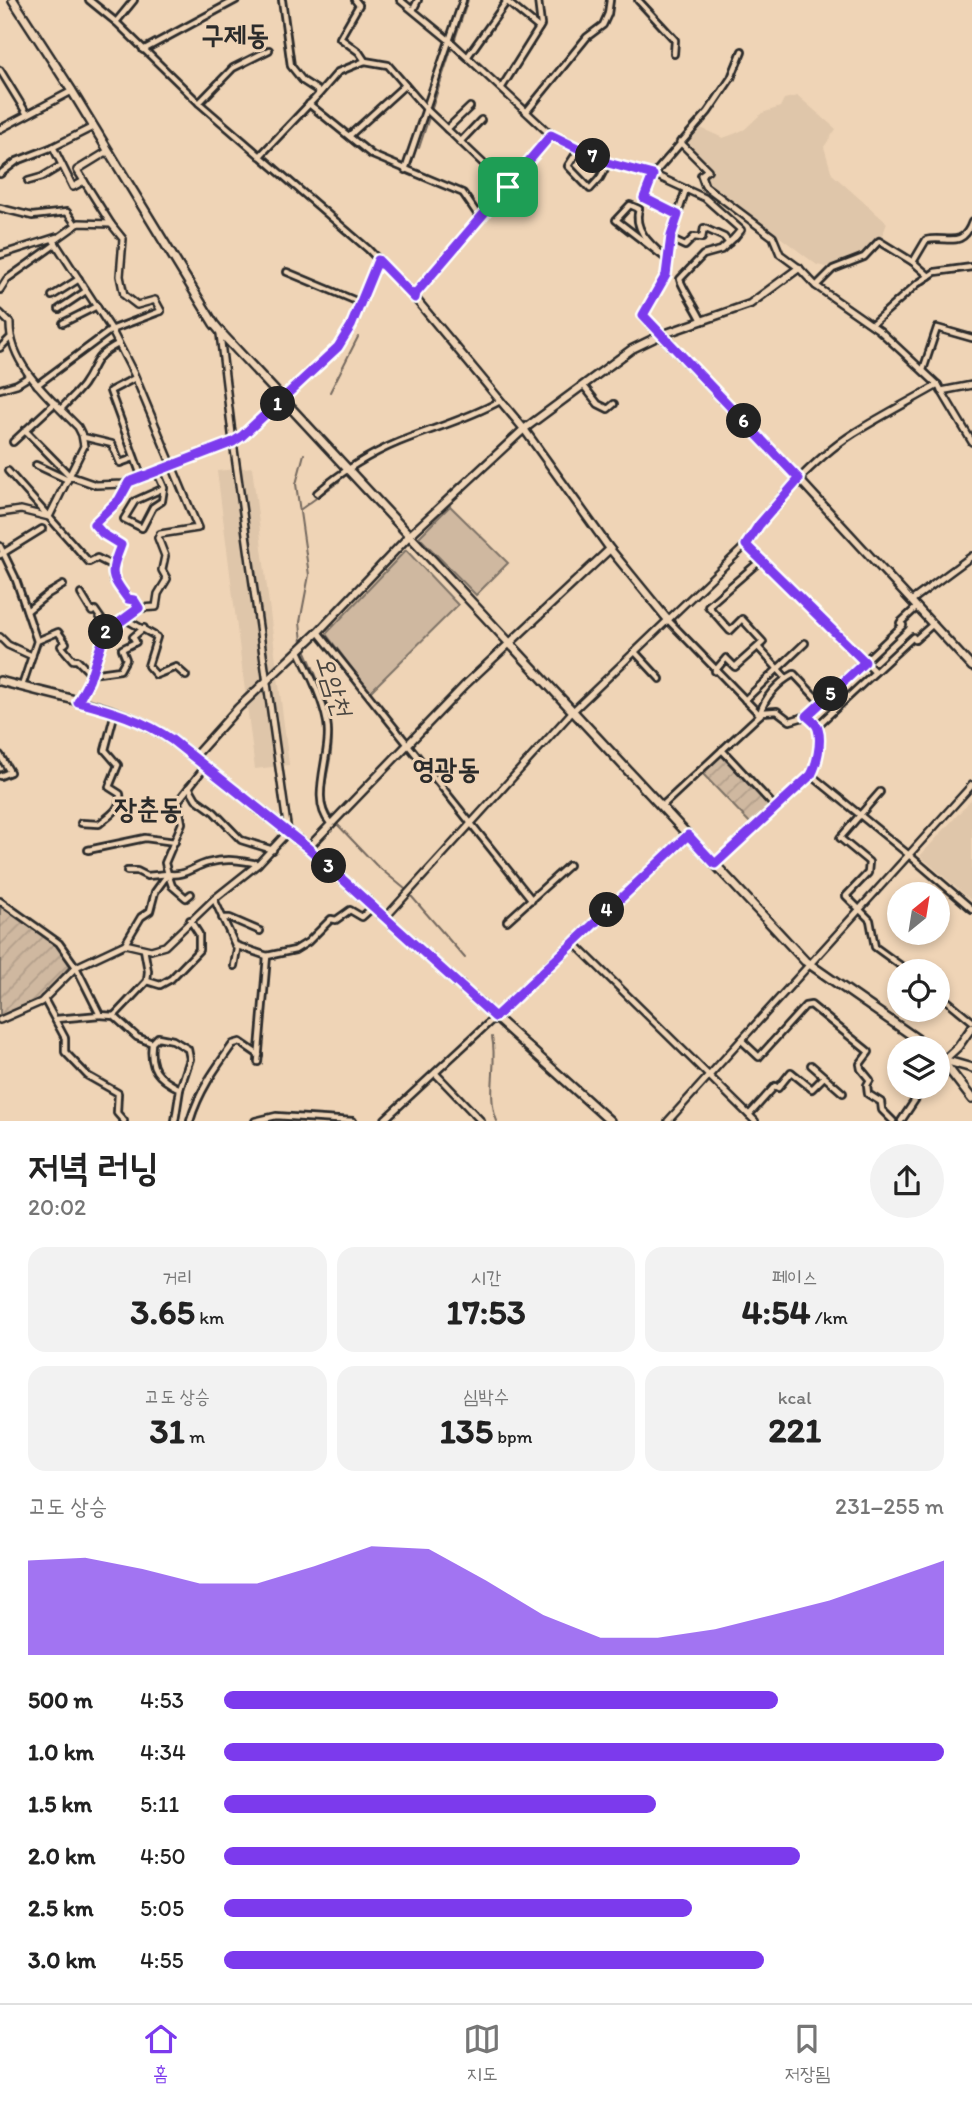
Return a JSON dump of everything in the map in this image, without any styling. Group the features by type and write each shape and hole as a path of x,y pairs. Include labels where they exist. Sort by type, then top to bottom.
{"main road":[{"path":"13,0 220,330 809,965 913,1036"},
{"path":"194,757 238,708 318,632 410,535 524,429 632,349 661,335 750,304 799,268"},
{"path":"415,298 524,429 610,549 668,620"},
{"path":"661,335 799,479 972,667"},
{"path":"308,848 407,744 610,549"},
{"path":"0,681 115,712 159,731 308,848 610,1121"},
{"path":"495,1017 688,835"},
{"path":"950,1055 972,1027"},
{"path":"950,1060 972,1068"},
{"path":"950,1069 972,1099"}],"street":[{"path":"89,0 116,22 199,103 339,222 415,298"},
{"path":"116,22 134,0"},
{"path":"144,50 236,0"},
{"path":"282,0 291,66 303,80 317,90 318,95"},
{"path":"355,0 359,5 340,38 359,52 365,61"},
{"path":"400,0 468,57 551,135 608,163 653,175 705,198 741,230 721,250 703,255 680,279 702,321"},
{"path":"413,10 418,0"},
{"path":"405,170 452,43 463,0"},
{"path":"502,88 541,24 538,0"},
{"path":"527,111 587,37 603,25 610,0"},
{"path":"638,0 675,40 674,54"},
{"path":"468,57 506,1 539,28"},
{"path":"199,103 233,68 269,50"},
{"path":"678,215 644,198 653,175 708,113 731,78 741,51"},
{"path":"260,156 338,72 365,61 388,65 426,109 508,187"},
{"path":"0,70 27,114"},
{"path":"349,136 405,85"},
{"path":"0,129 72,91"},
{"path":"309,104 372,155 463,192 480,219"},
{"path":"447,130 470,107"},
{"path":"460,142 481,120"},
{"path":"0,174 16,161 53,147 93,127"},
{"path":"415,298 416,293 551,135"},
{"path":"680,142 708,170 701,175 705,186 773,237 780,254 799,268 816,286 872,324 923,370 940,388 972,442"},
{"path":"53,147 73,187 84,181"},
{"path":"579,149 568,166 590,189 608,163"},
{"path":"37,385 111,330 161,311 155,300 137,305 124,295 120,276 123,239 77,170 108,150"},
{"path":"27,181 42,177 62,165"},
{"path":"661,335 643,315 666,275 670,239 686,189"},
{"path":"629,205 639,209 638,224 644,237 668,260 616,220 629,205"},
{"path":"0,208 32,216 67,212 76,225"},
{"path":"913,262 926,240 960,239 972,222"},
{"path":"78,702 92,674 105,633 139,608 156,607 158,594 167,579 162,570 164,556 158,538 160,534 198,528 135,377 97,306 54,241 79,223 111,224"},
{"path":"670,239 685,246 694,237 702,238 704,229 724,237 729,243"},
{"path":"0,255 61,236"},
{"path":"816,286 833,269 864,257 879,241 913,262 929,276"},
{"path":"0,290 7,279 57,244"},
{"path":"36,465 96,485 129,482 233,442 338,347 362,304 378,260"},
{"path":"872,324 935,272 972,267"},
{"path":"288,272 362,304"},
{"path":"52,296 79,279"},
{"path":"59,309 86,291"},
{"path":"63,323 97,306"},
{"path":"0,313 10,323 9,339 30,376 78,427 83,437 84,446 49,517"},
{"path":"923,370 937,328 972,338"},
{"path":"125,944 150,950 165,946 190,920 258,864 288,832 233,442 220,330"},
{"path":"0,348 9,339"},
{"path":"61,409 84,384 93,365 104,351 118,344"},
{"path":"0,389 17,384 30,376"},
{"path":"135,377 110,391 142,478"},
{"path":"386,918 573,711 746,545 759,525 799,479 845,439 940,388 972,384"},
{"path":"583,385 598,404 608,410 614,404"},
{"path":"317,493 334,478 399,442 475,415 500,401"},
{"path":"13,442 55,403"},
{"path":"25,430 69,478"},
{"path":"83,437 113,443 120,463 134,458"},
{"path":"8,471 89,562 97,558 113,566"},
{"path":"157,472 163,488 162,501 153,507 142,528 124,519 135,501 163,488"},
{"path":"129,482 119,500 94,524 103,534 121,545 113,566 113,579 128,599 134,600 139,608"},
{"path":"0,513 21,510 49,517"},
{"path":"2,554 42,529"},
{"path":"746,545 875,672"},
{"path":"0,546 15,577 37,642 22,687"},
{"path":"911,601 972,557"},
{"path":"715,671 726,658 736,667 763,642 742,619 730,631 708,606 761,560"},
{"path":"27,611 64,585"},
{"path":"81,594 92,612 95,610 109,630"},
{"path":"662,806 760,715 767,711 777,711 790,722 807,716 903,625 900,623 917,607"},
{"path":"125,619 157,637 148,666 156,675 176,667 186,676"},
{"path":"668,620 760,715"},
{"path":"817,726 913,636 915,639 933,624"},
{"path":"92,674 120,670 126,659 122,649 135,642 133,637 144,628"},
{"path":"37,642 58,632 66,643 61,646 92,674"},
{"path":"318,632 532,900"},
{"path":"0,637 8,645 32,656"},
{"path":"745,700 805,643"},
{"path":"758,647 786,678"},
{"path":"299,650 318,690 327,724 328,751 321,786 322,808 333,820"},
{"path":"635,652 660,679"},
{"path":"760,715 764,701 786,678 794,674 821,703"},
{"path":"81,823 99,824 115,811 121,802 120,794 109,787 118,765 105,750 115,712"},
{"path":"715,864 811,775 817,762 819,732 807,716"},
{"path":"722,750 776,808"},
{"path":"0,755 10,772 0,776"},
{"path":"191,894 186,898 172,886 165,863 182,823 178,801 206,766"},
{"path":"811,775 972,909"},
{"path":"668,1121 972,785"},
{"path":"189,787 196,799 214,812 241,839 273,850"},
{"path":"880,792 841,838 869,862 868,873 846,896 870,920 875,947 892,959"},
{"path":"88,850 145,838 175,842"},
{"path":"127,872 137,871 148,876 177,876 206,863 233,859 258,864"},
{"path":"507,921 569,865"},
{"path":"0,1020 41,1002 76,967 125,944 141,917 150,911 155,892 168,874"},
{"path":"214,899 237,949 234,967"},
{"path":"0,901 59,943 76,967 100,1015"},
{"path":"234,944 267,956 295,950 308,942 331,919 340,918 349,910 362,917 374,907"},
{"path":"222,918 230,918 260,931"},
{"path":"146,981 160,985 172,979 199,950 199,934 190,920"},
{"path":"572,942 755,1121"},
{"path":"114,1016 146,981 148,971 144,949"},
{"path":"258,1062 267,956"},
{"path":"44,999 65,1038 65,1052 88,1076 118,1093 117,1113 124,1121"},
{"path":"950,1003 972,1021"},
{"path":"741,1040 759,1057 805,1006 811,1005 869,1052 860,1064 870,1080 867,1084 868,1094 881,1102 882,1110 893,1121"},
{"path":"56,1019 114,1016 137,1037 152,1043"},
{"path":"383,1120 495,1017"},
{"path":"175,1121 180,1090 190,1059 188,1049 173,1040 158,1037 152,1043 150,1059 161,1080 180,1090"},
{"path":"190,1121 196,1100 233,1044 240,1042 259,1055"},
{"path":"811,1065 843,1093"},
{"path":"749,1115 791,1072 812,1089 824,1077"},
{"path":"435,1073 481,1121"},
{"path":"901,1121 916,1099"},
{"path":"255,1121 276,1116 353,1121"}],"shaded area":[{"path":"798,96 836,129 824,147 832,174 887,223 883,234 863,253 826,267 817,265 711,185 705,175 710,165 687,143 701,128 723,138 734,134 745,129 762,113 780,107 784,99"},
{"path":"252,467 289,765 255,769 217,471"},
{"path":"450,506 508,563 476,595 419,537"},
{"path":"406,550 458,605 370,692 326,634"},
{"path":"720,754 772,809 753,826 701,772"},
{"path":"972,799 972,901 920,856"},
{"path":"0,906 57,944 72,964 40,999 0,1017"}],"waterway":[{"path":"454,42 468,0"},
{"path":"419,148 452,47"},
{"path":"330,392 358,337"},
{"name":"오암천","path":"302,642 300,622 309,575 296,484 304,454"},
{"path":"301,509 340,481"},
{"name":"오암천","path":"304,647 328,711 332,738 324,795 333,819"},
{"name":"오암천","path":"336,823 376,865 405,889 465,958"},
{"name":"오암천","path":"492,1037 492,1101 497,1121"}],"district":[{"name":"구제동","path":"235,34"},
{"name":"영광동","path":"446,768"},
{"name":"장춘동","path":"148,808"}],"route":[{"path":"551,135 608,163 653,175 644,198 678,215 671,236 666,275 643,315 799,479 759,525 746,545 865,662 807,716 819,732 817,762 811,775 715,864 688,835 502,1007 495,1017 308,848 172,740 148,725 78,702 89,681 105,633 139,608 134,600 128,599 113,579 113,566 121,545 103,534 94,524 119,500 129,482 172,467 242,436 328,358 345,338 362,304 378,260 415,298 416,293 508,187 551,135"}]}
